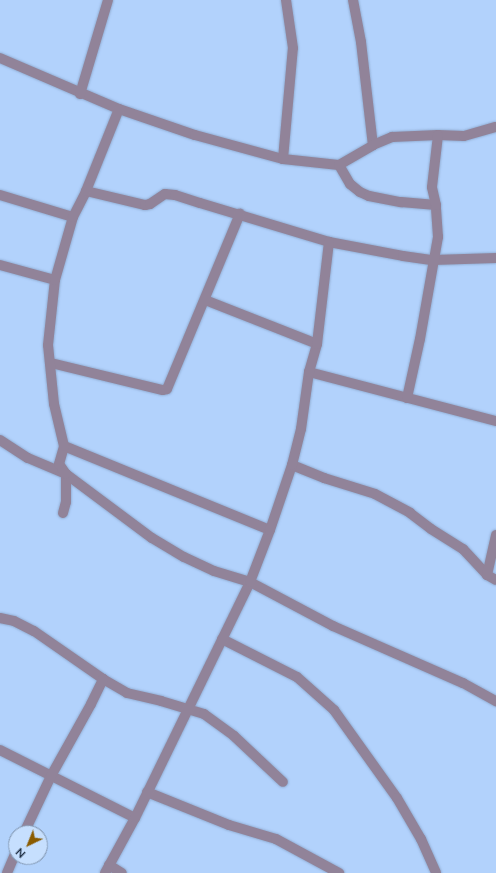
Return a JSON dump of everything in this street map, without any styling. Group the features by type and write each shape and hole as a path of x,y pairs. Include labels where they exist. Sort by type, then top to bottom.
{"street":[{"path":"80,94 108,0"},
{"path":"283,159 293,48 286,0"},
{"path":"353,0 361,42 373,144"},
{"path":"0,58 80,94 119,109 195,136 283,159 339,165 373,144 392,137 438,135 464,136 496,127"},
{"path":"63,513 66,502 66,474 59,464 64,446 54,404 51,382 52,363 48,344 55,280 73,217 86,192 119,109"},
{"path":"407,398 425,312 438,237 436,205 432,187 438,135"},
{"path":"339,165 350,184 360,192 369,196 402,202 436,205"},
{"path":"86,192 140,205 150,204 161,196 170,194 329,242 367,250 433,260 496,258"},
{"path":"0,195 73,217"},
{"path":"52,363 163,390 169,385 240,214"},
{"path":"122,873 107,869 135,818 250,582 270,530 292,465 300,429 309,372 317,344 329,242"},
{"path":"0,265 55,280"},
{"path":"205,300 317,344"},
{"path":"309,372 496,421"},
{"path":"0,440 28,458 66,474 152,538 184,557 214,571 250,582 333,626 462,683 496,701"},
{"path":"64,446 270,530"},
{"path":"292,465 324,478 375,494 393,504 463,549 492,578"},
{"path":"492,578 496,535"},
{"path":"0,618 14,621 34,631 103,679 127,693 204,714 234,736 283,782"},
{"path":"222,639 297,677 334,710 397,798 421,839 436,873"},
{"path":"28,825 51,776 91,704 103,679"},
{"path":"0,750 135,818"},
{"path":"147,792 229,825 276,839 339,873"}]}
